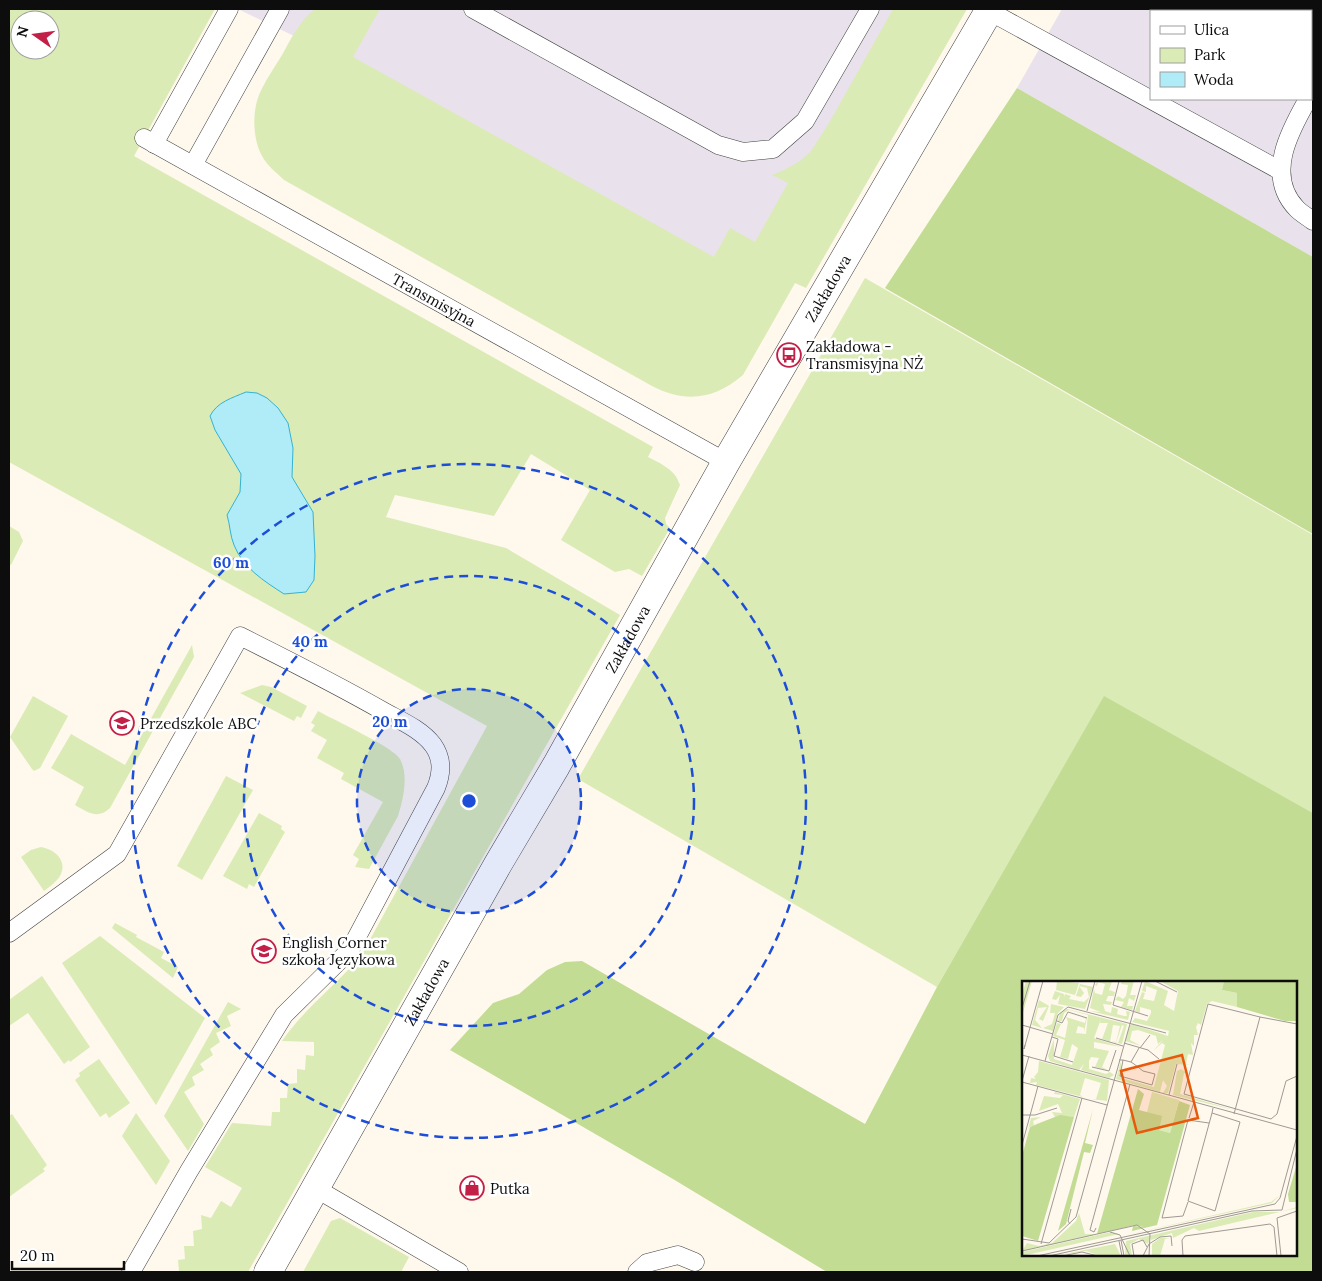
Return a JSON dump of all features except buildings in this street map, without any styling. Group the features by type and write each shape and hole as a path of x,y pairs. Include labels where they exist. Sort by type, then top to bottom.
{"street":[{"name":"Zakładowa","path":"268,1272 498,864 556,766 726,462 989,10"}],"lane":[{"name":"Transmisyjna","path":"229,9 149,141 726,462"},
{"path":"193,165 280,9"},
{"path":"473,9 718,145 743,152 773,149 805,121 870,9"},
{"path":"989,10 1150,99"},
{"path":"1152,100 1281,171"},
{"path":"1307,100 1290,130 1283,152 1281,171 1285,192 1298,210 1313,221"},
{"path":"9,933 116,854 240,636 355,695 417,730 433,744 438,754 441,769 436,788 350,950 284,1015 131,1272"},
{"path":"315,1188 459,1272"},
{"path":"637,1272 647,1263 678,1255 695,1262"}],"shaded area":[{"path":"238,9 903,9 772,253 726,267 294,36"},
{"path":"1062,9 1313,9 1313,257 1017,88"}],"green space":[{"path":"9,9 215,9 134,156 653,447 648,457 671,471 678,479 680,485 665,518 666,524 670,528 642,576 629,569 615,572 561,540 590,490 531,454 494,516 395,495 386,517 506,548 620,615 248,1272 179,1272 178,1260 185,1259 184,1246 194,1246 193,1231 202,1229 201,1215 211,1218 221,1201 231,1207 242,1188 205,1167 232,1123 271,1126 272,1112 280,1112 280,1098 287,1098 288,1084 297,1083 297,1069 305,1070 306,1055 314,1056 314,1042 282,1041 300,1018 361,956 487,726 9,462"},
{"path":"315,9 380,9 353,57 714,257 730,228 755,242 788,183 772,175 800,161 811,151 829,123 893,9 967,9 806,288 795,283 743,375 721,390 710,394 688,397 676,395 652,386 284,180 271,168 258,148 255,133 255,109 264,85 296,30"},
{"path":"1017,88 1313,257 1313,534 885,288"},
{"path":"865,278 1313,535 1313,813 1104,697 937,987 578,779"},
{"path":"9,526 19,532 23,541 11,565 9,564"},
{"path":"192,645 194,657 110,808 101,814 92,814 75,805 84,787 51,768 71,734 125,765"},
{"path":"262,685 271,687 307,706 301,718 297,716 294,721 240,693"},
{"path":"33,696 68,716 40,768 34,771 10,737"},
{"path":"1104,696 1313,813 1313,1272 827,1272 673,1179 450,1050 493,1003 519,994 547,970 565,962 582,961 865,1124 937,987"},
{"path":"318,711 387,748 396,754 403,766 405,780 398,816 369,869 355,867 359,859 353,855 383,802 341,779 344,773 317,758 327,740 311,731 315,725 311,723"},
{"path":"226,776 253,790 202,880 177,866"},
{"path":"259,813 282,826 281,829 285,832 254,887 249,884 247,889 223,876"},
{"path":"41,847 57,855 62,864 61,874 57,880 44,891 21,857 31,850"},
{"path":"115,923 164,952 161,958 178,967 173,978 112,928"},
{"path":"100,936 205,1018 156,1105 62,963"},
{"path":"42,976 90,1047 70,1062 69,1060 64,1064 28,1013 9,1026 9,1000"},
{"path":"228,1002 241,1009 227,1016 231,1026 216,1033 220,1042 210,1049 213,1055 200,1064 204,1070 192,1077 195,1085 184,1092 204,1124 188,1151 164,1116"},
{"path":"99,1059 130,1103 109,1118 106,1113 100,1117 75,1080 80,1076 79,1073"},
{"path":"136,1113 170,1161 156,1185 122,1136"},
{"path":"12,1114 47,1165 43,1169 45,1171 9,1197 9,1116"},
{"path":"340,1218 409,1257 401,1272 303,1272 331,1221"}],"water":[{"path":"246,392 257,393 267,398 278,408 288,423 293,448 292,477 313,512 314,580 306,592 284,594 269,584 243,561 233,541 227,515 240,492 241,474 215,430 210,416 221,404"}],"place":[{"name":"Zakładowa - Transmisyjna NŻ","path":"789,355"},
{"name":"Przedszkole ABC","path":"122,723"},
{"name":"English Corner szkoła Językowa","path":"264,951"},
{"name":"Putka","path":"472,1188"}]}
